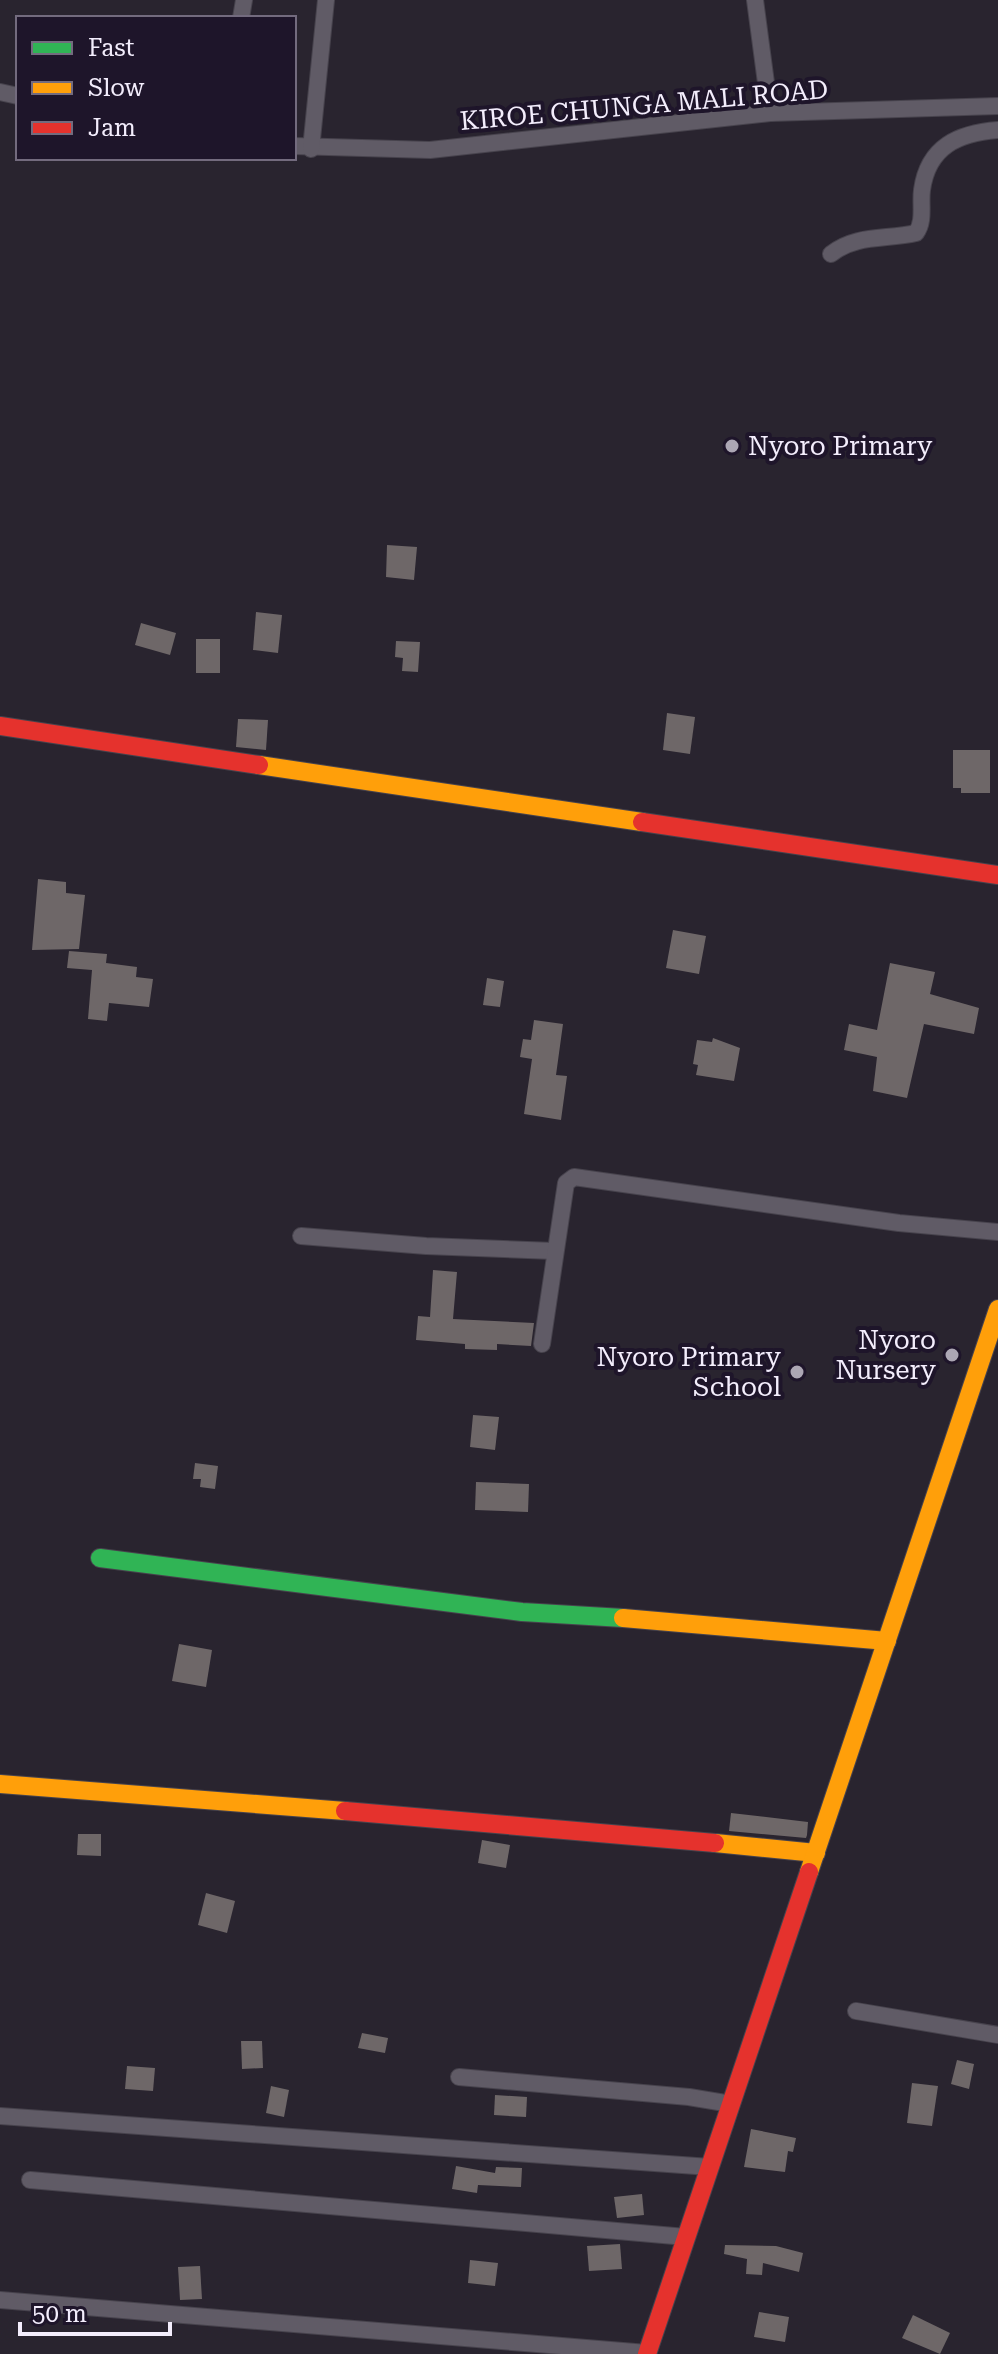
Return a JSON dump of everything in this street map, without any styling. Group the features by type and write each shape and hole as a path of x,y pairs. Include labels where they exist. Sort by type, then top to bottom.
{"street":[{"path":"302,148 326,0"},
{"path":"755,0 770,113"},
{"name":"KIROE CHUNGA MALI ROAD","path":"302,148 430,150 770,113 998,106"},
{"path":"831,254 844,243 864,238 916,233 921,226 922,188 928,170 944,147 967,133 998,130"},
{"path":"0,726 998,875"},
{"path":"542,1344 567,1179 574,1177 899,1223 998,1232"},
{"path":"301,1236 426,1246 554,1251"},
{"path":"0,2300 647,2354 998,1309"},
{"path":"100,1558 522,1612 712,1624 887,1641"},
{"path":"0,1784 527,1825 816,1853"},
{"path":"856,2011 998,2035"},
{"path":"459,2077 689,2097 731,2104"},
{"path":"0,2116 710,2167"},
{"path":"30,2180 686,2237"}],"building":[{"path":"387,545 417,547 414,580 386,577"},
{"path":"256,612 282,615 278,653 253,650"},
{"path":"141,623 176,633 170,655 135,645"},
{"path":"196,639 220,639 220,673 196,673"},
{"path":"396,641 420,642 418,672 402,671 403,658 395,657"},
{"path":"667,713 695,717 690,754 663,750"},
{"path":"238,719 268,720 266,750 236,747"},
{"path":"953,750 990,750 990,793 961,793 961,788 953,788"},
{"path":"38,879 66,882 66,893 85,895 79,949 32,950"},
{"path":"673,930 706,936 699,974 666,968"},
{"path":"69,951 107,954 106,963 137,967 136,977 153,979 149,1007 109,1003 107,1021 88,1019 92,970 67,968"},
{"path":"890,963 935,972 930,994 979,1008 974,1034 924,1024 907,1098 873,1091 877,1057 844,1050 849,1024 877,1030"},
{"path":"487,978 504,981 500,1007 483,1005"},
{"path":"534,1020 563,1024 556,1075 567,1076 561,1120 524,1114 532,1059 520,1057 523,1039 531,1040"},
{"path":"713,1038 740,1048 734,1081 696,1075 698,1065 693,1064 697,1040 712,1042"},
{"path":"433,1270 457,1272 453,1319 534,1323 531,1346 497,1344 497,1350 465,1349 465,1344 416,1340 418,1316 430,1317"},
{"path":"473,1415 499,1417 495,1450 470,1447"},
{"path":"195,1463 218,1466 215,1489 200,1487 201,1479 193,1479"},
{"path":"476,1482 529,1484 528,1512 475,1510"},
{"path":"179,1644 212,1650 206,1687 172,1681"},
{"path":"731,1813 808,1822 807,1835 806,1838 729,1831"},
{"path":"78,1834 101,1834 101,1856 77,1855"},
{"path":"482,1840 510,1845 506,1868 478,1863"},
{"path":"206,1893 235,1901 227,1933 198,1925"},
{"path":"362,2033 388,2038 385,2053 358,2048"},
{"path":"241,2041 262,2041 263,2068 242,2069"},
{"path":"957,2060 974,2064 969,2089 951,2084"},
{"path":"127,2066 155,2068 153,2091 125,2089"},
{"path":"912,2083 938,2086 932,2126 907,2123"},
{"path":"271,2086 289,2090 284,2117 266,2113"},
{"path":"495,2095 527,2097 526,2117 494,2115"},
{"path":"751,2129 796,2138 793,2152 788,2151 785,2172 744,2167"},
{"path":"456,2166 495,2173 496,2167 522,2168 521,2187 478,2185 477,2193 452,2189"},
{"path":"642,2194 644,2215 617,2218 614,2197"},
{"path":"620,2244 622,2269 589,2271 587,2246"},
{"path":"725,2245 776,2246 803,2253 799,2272 763,2263 762,2275 746,2274 747,2259 724,2254"},
{"path":"470,2260 498,2263 495,2286 468,2283"},
{"path":"200,2266 202,2299 180,2300 178,2267"},
{"path":"759,2312 789,2317 785,2342 754,2337"},
{"path":"913,2315 950,2333 940,2354 902,2338"}],"traffic: fast":[{"path":"100,1558 522,1612 623,1618"}],"traffic: slow":[{"path":"259,765 642,822"},
{"path":"809,1872 998,1309"},
{"path":"623,1618 887,1641"},
{"path":"0,1784 345,1811"},
{"path":"715,1843 816,1853"}],"traffic: jam":[{"path":"0,726 259,765"},
{"path":"642,822 998,875"},
{"path":"345,1811 715,1843"},
{"path":"647,2354 809,1872"}],"place":[{"name":"Nyoro Primary","path":"732,446"},
{"name":"Nyoro Nursery","path":"952,1355"},
{"name":"Nyoro Primary School","path":"797,1372"}]}
